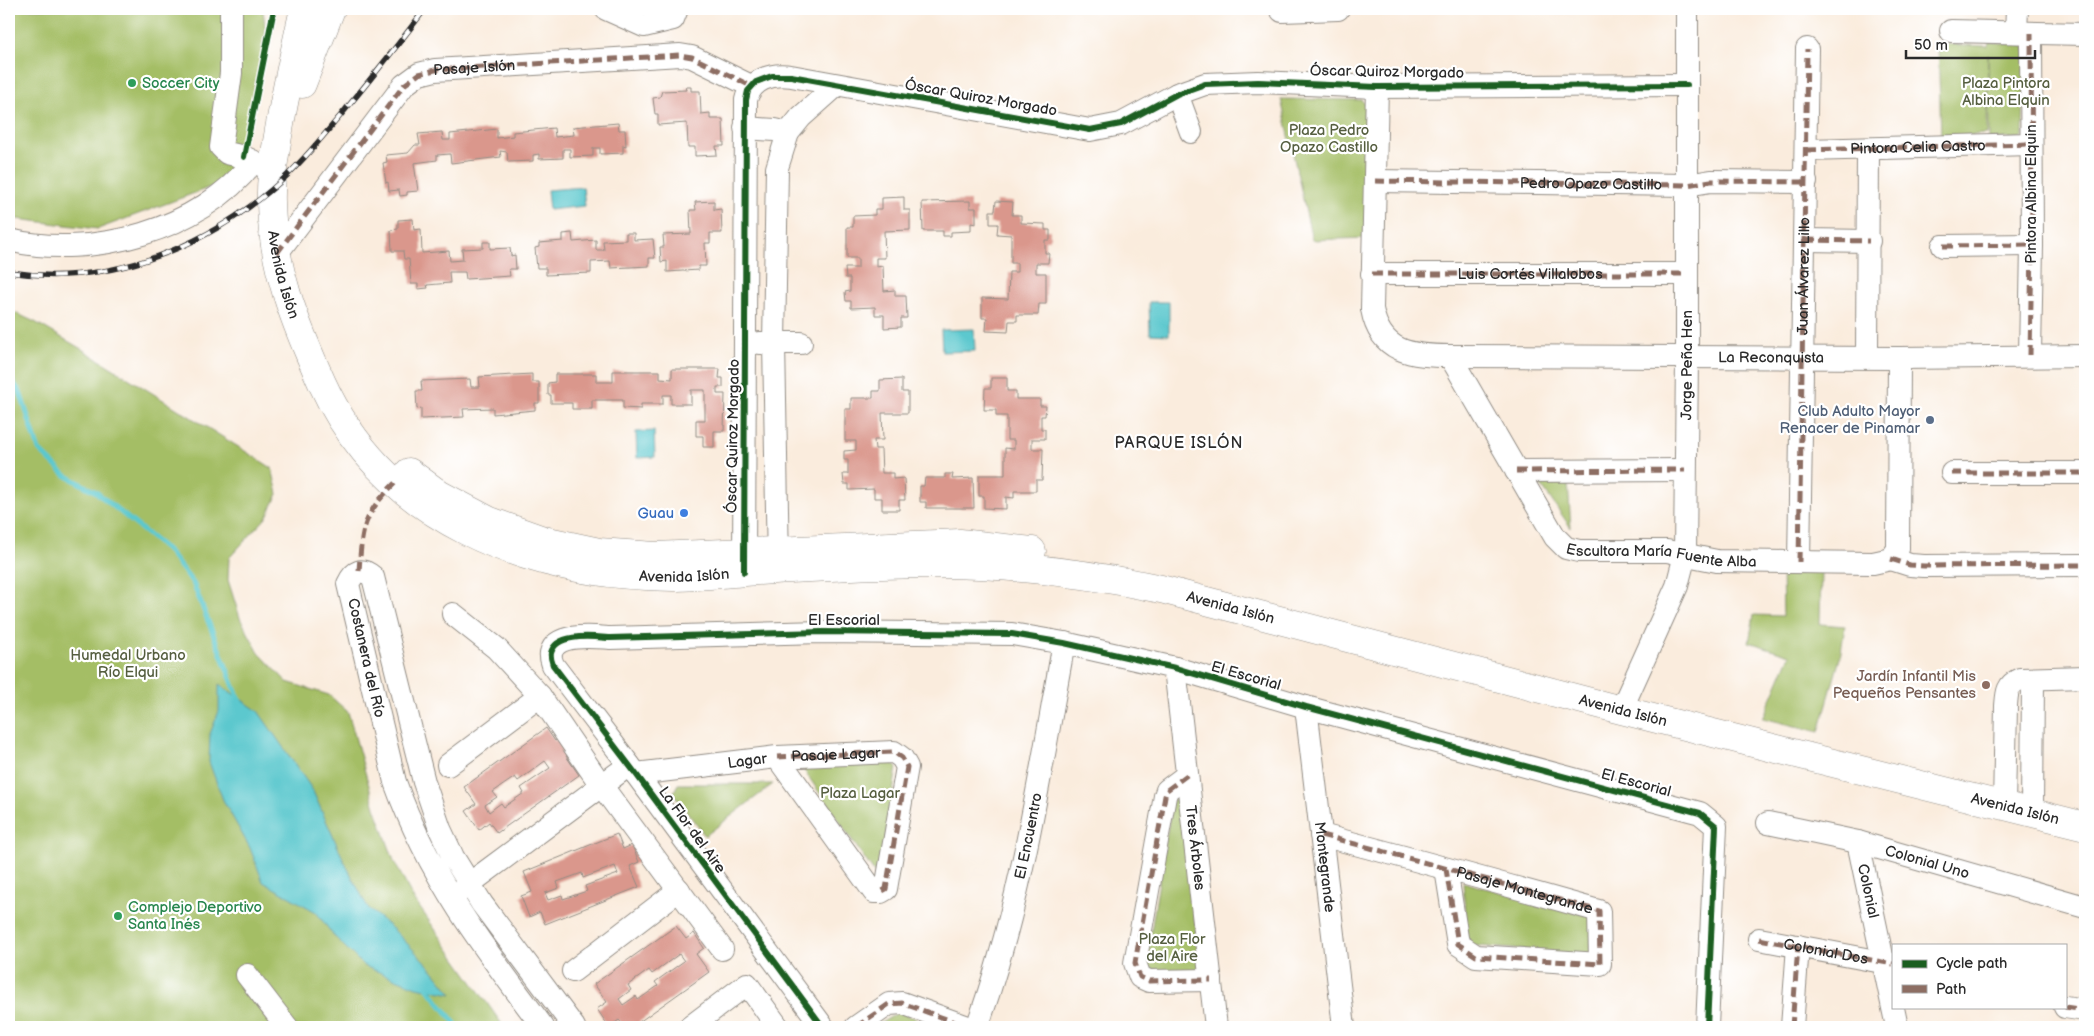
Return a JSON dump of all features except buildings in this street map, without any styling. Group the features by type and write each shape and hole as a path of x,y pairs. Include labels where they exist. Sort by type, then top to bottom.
{"main road":[{"name":"Avenida Islón","path":"304,9 290,72 263,166 271,201 277,253 292,314 343,421 376,464 402,489 438,516 485,541 542,560 608,573 674,577 743,562 778,560 1002,565 1082,574 1161,589 1621,710 2085,826"},
{"name":"Avenida Islón","path":"263,166 331,9"}],"street":[{"path":"231,9 231,72 228,102 220,143 224,152 244,156 263,166"},
{"path":"606,9 644,26 673,19 677,9"},
{"path":"1282,11 1338,9"},
{"name":"Jorge Peña Hen","path":"1621,710 1677,586 1684,555 1687,358 1687,9"},
{"name":"Pintora Albina Elquin","path":"2017,9 2023,32 2031,144 2030,356"},
{"path":"1951,31 2085,34"},
{"name":"Juan Álvarez Lillo","path":"1799,562 1806,240 1807,49"},
{"name":"Pasaje Islón","path":"277,253 404,85 419,74 435,70 680,55 692,57 752,86"},
{"name":"Óscar Quiroz Morgado","path":"743,562 746,342 744,293 746,100 752,86 766,78 783,75 1090,130 1111,127 1130,121 1177,94 1205,84 1258,82 1377,87 1687,85"},
{"path":"778,560 774,343 777,168 788,133 800,117 837,85"},
{"path":"1372,274 1377,87"},
{"path":"1177,94 1191,132"},
{"path":"745,128 788,133"},
{"name":"Pintora Celia Castro","path":"1807,150 2031,144"},
{"path":"1867,357 1868,148"},
{"path":"9,240 35,244 78,245 115,240 144,233 187,216 209,204 235,183 263,166"},
{"name":"Pedro Opazo Castillo","path":"1375,182 1687,184 1711,181 1806,182"},
{"path":"1806,240 1869,241"},
{"path":"1943,246 2032,245"},
{"name":"Luis Cortés Villalobos","path":"1372,274 1687,274"},
{"name":"La Reconquista","path":"1372,274 1374,319 1383,337 1397,348 1422,356 1687,358 2085,356"},
{"path":"746,342 801,343"},
{"name":"Escultora María Fuente Alba","path":"1450,356 1555,537 1566,548 1579,551 1667,551 1716,560 1873,563 1891,559"},
{"path":"1899,358 1898,549 1891,559 1910,565 1924,566 2085,564"},
{"path":"1516,471 1685,470"},
{"path":"1952,473 2085,473"},
{"name":"Costanera del Río","path":"543,1027 487,952 450,898 414,832 395,782 348,584 352,574 359,571 367,571 373,576 431,806 454,858 469,885 574,1027"},
{"path":"453,614 496,648 540,696 601,785 722,949"},
{"name":"El Escorial","path":"555,645 577,636 610,638 822,632 1012,634 1064,643 1175,668 1306,707 1700,813 1716,826 1707,1027"},
{"name":"El Encuentro","path":"977,1027 992,984 1015,902 1064,643"},
{"name":"La Flor del Aire","path":"555,645 550,654 553,665 823,1027"},
{"name":"Tres Árboles","path":"1175,668 1216,1027"},
{"path":"2004,806 2007,690 2011,683 2020,678 2085,677"},
{"path":"2032,678 2032,813"},
{"path":"448,765 540,696"},
{"name":"Montegrande","path":"1306,707 1344,1027"},
{"name":"Pasaje Lagar","path":"777,757 894,752 902,758 907,767 886,889 881,892"},
{"name":"Lagar","path":"632,770 777,757 874,892 881,892"},
{"path":"450,898 601,785 632,770"},
{"path":"1187,775 1167,790 1164,796 1135,963 1140,977 1150,981 1211,980"},
{"name":"Colonial Uno","path":"1768,823 1858,842 2085,907"},
{"name":"Pasaje Montegrande","path":"1321,835 1446,868 1599,910 1600,964 1476,956 1458,944 1446,868"},
{"name":"Colonial","path":"1858,842 1888,962 1892,991"},
{"path":"573,971 679,890"},
{"name":"Colonial Dos","path":"1759,939 1888,962"},
{"path":"1792,1027 1798,946"},
{"path":"248,975 287,1027"},
{"path":"690,1027 753,979 778,1027"},
{"path":"856,1027 888,1004 902,1003 968,1027"},
{"path":"2066,1007 2085,1010"},
{"name":"Colonial","path":"1894,1008 1897,1027"}],"green space":[{"name":"Soccer City","path":"9,9 263,9 266,34 244,133 227,181 98,229 9,218"},
{"name":"Plaza Pintora Albina Elquin","path":"1989,42 2025,45 2023,138 1989,139 1988,54 1987,134 1941,137 1938,44 1988,46"},
{"name":"Plaza Pedro Opazo Castillo","path":"1281,99 1361,100 1369,107 1366,238 1312,240"},
{"name":"Humedal Urbano Río Elqui","path":"9,310 35,322 85,351 272,468 278,494 266,518 229,558 228,580 240,618 259,653 287,682 329,695 348,712 375,807 394,861 413,898 504,1027 9,1027"},
{"path":"1538,481 1568,482 1571,528"},
{"path":"1782,570 1821,570 1820,624 1845,626 1840,658 1819,732 1763,718 1790,655 1749,642 1754,615 1783,616"},
{"name":"Plaza Lagar","path":"887,757 897,767 880,873 876,875 799,763"},
{"path":"678,784 773,784 705,836 673,793"},
{"name":"Plaza Flor del Aire","path":"1181,794 1200,968 1191,975 1145,969 1172,801"},
{"path":"1463,882 1593,917 1592,956 1467,945"},
{"path":"899,1012 939,1027 874,1027"}],"water":[{"path":"583,187 585,206 549,210 547,190"},
{"path":"1149,302 1169,302 1169,335 1150,334"},
{"path":"974,329 975,351 942,352 941,330"},
{"path":"654,431 655,457 637,458 636,432"},
{"path":"219,684 258,711 312,789 345,863 368,908 394,930 429,966 452,994 416,987 364,966 333,935 316,912 263,882 250,848 223,800 209,762 210,734 219,711"}],"waterway":[{"path":"9,377 20,392 39,450 65,475 96,492 168,551 193,583 240,702"},
{"path":"426,986 458,1027"}],"railway":[{"path":"9,272 45,275 80,274 114,269 148,260 181,247 213,231 243,212 281,182 352,102 425,9"}],"marked path":[{"path":"2030,355 2032,245 2031,33"},
{"path":"1799,562 1807,49"},
{"path":"277,253 404,85 419,74 435,70 680,55 692,57 751,86"},
{"path":"1807,150 2031,144"},
{"path":"1375,181 1687,185 1711,181 1806,182"},
{"path":"1806,240 1869,241"},
{"path":"1943,246 2032,245"},
{"path":"1372,274 1687,274"},
{"path":"1516,471 1685,470"},
{"path":"1952,473 2085,473"},
{"path":"359,571 363,532 370,513 395,483"},
{"path":"1891,559 1910,565 1924,566 2085,565"},
{"path":"777,757 894,752 902,758 907,767 886,889 881,892"},
{"path":"1187,775 1167,790 1165,796 1135,963 1140,977 1149,981 1211,980"},
{"path":"1321,835 1425,863 1599,911 1600,964 1476,956 1458,944 1446,869"},
{"path":"1759,939 1892,964"},
{"path":"1792,1027 1798,946"},
{"path":"856,1027 889,1004 902,1003 968,1027"},
{"path":"2066,1007 2085,1010"}],"cycle path":[{"path":"244,157 274,9"},
{"path":"744,572 746,100 748,91 756,82 772,76 791,76 1090,130 1121,124 1177,94 1205,84 1258,82 1377,87 1687,85"},
{"path":"823,1027 553,665 551,653 554,646 576,637 610,638 822,632 1012,634 1064,643 1175,668 1306,707 1700,813 1716,826 1707,1027"}],"place":[{"name":"Soccer City","path":"132,83"},
{"name":"Club Adulto Mayor Renacer de Pinamar","path":"1930,420"},
{"name":"Guau","path":"684,513"},
{"name":"Jardín Infantil Mis Pequeños Pensantes","path":"1986,685"},
{"name":"Complejo Deportivo Santa Inés","path":"118,916"}],"district":[{"name":"PARQUE ISLÓN","path":"1179,443"}]}
